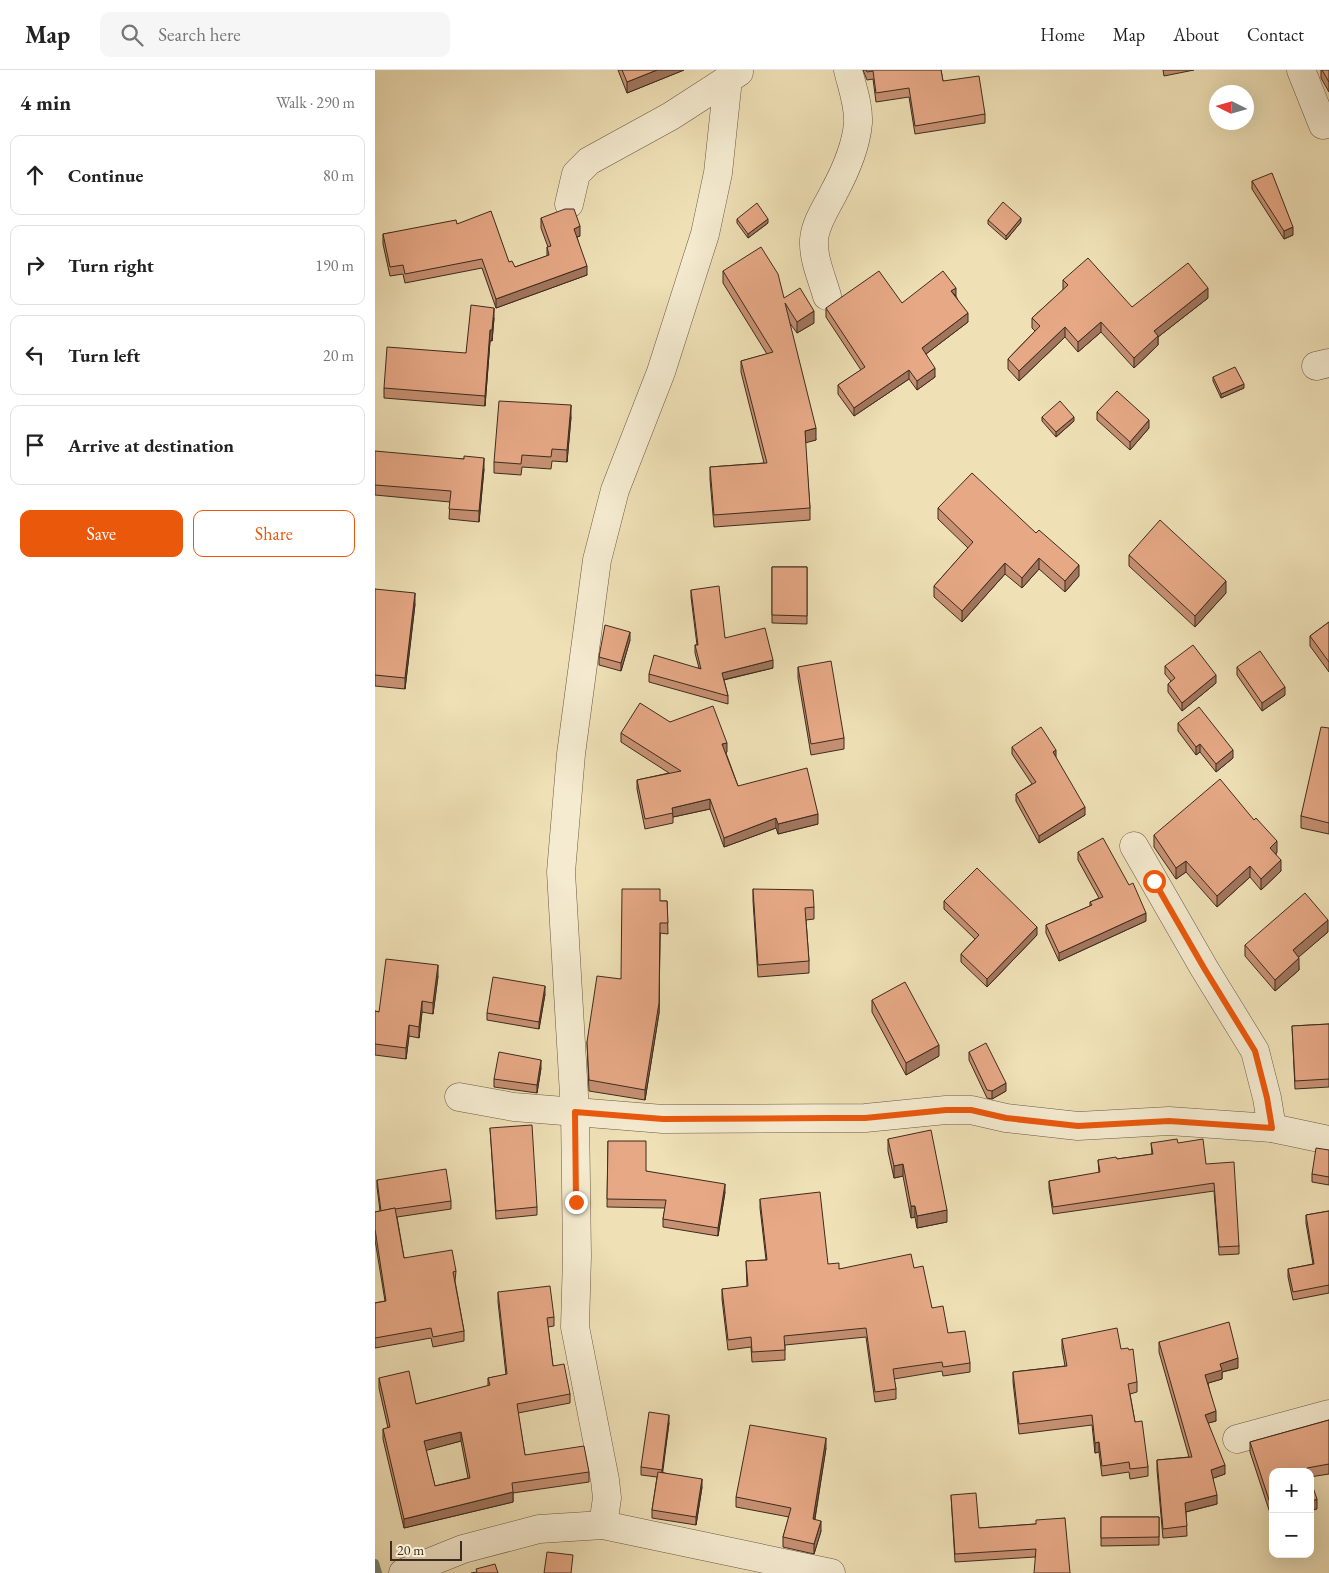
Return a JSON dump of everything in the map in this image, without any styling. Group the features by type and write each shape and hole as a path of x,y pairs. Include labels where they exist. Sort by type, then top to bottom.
{"street":[{"path":"827,296 814,252 814,238 820,218 840,181 853,150 858,122 856,102 848,70"},
{"path":"1301,70 1323,125"},
{"path":"569,204 576,174 589,161 671,116 736,75"},
{"path":"603,1525 607,1498 605,1480 575,1327 577,1256 575,1112 561,872 571,754 597,560 615,490 661,372 705,234 736,75"},
{"path":"1134,846 1204,968 1255,1051 1267,1098 1272,1128"},
{"path":"459,1097 514,1106 663,1119 855,1118 971,1110 1006,1118 1078,1126 1169,1121 1272,1128 1329,1140"},
{"path":"1237,1439 1329,1414"},
{"path":"404,1573 463,1549 539,1529 603,1525 831,1573"}],"building":[{"path":"622,70 657,70 627,82"},
{"path":"866,70 941,70 943,81 979,76 985,114 915,126 909,88 876,93 873,71 867,72"},
{"path":"1322,70 1329,70 1329,82"},
{"path":"1272,173 1293,227 1284,231 1252,181"},
{"path":"1003,202 1021,218 1006,236 988,220"},
{"path":"757,203 768,219 748,234 737,219"},
{"path":"565,209 574,209 580,226 574,229 587,266 496,299 482,259 405,274 403,265 390,267 383,234 456,220 457,224 491,211 509,262 512,261 515,267 549,255 547,247 551,246 541,218"},
{"path":"761,247 778,274 784,298 800,288 814,311 797,322 785,303 816,428 805,431 810,508 714,515 710,467 767,463 741,361 773,352 723,271"},
{"path":"1088,258 1132,307 1188,263 1208,288 1154,331 1158,336 1134,358 1101,322 1078,342 1065,327 1019,371 1008,359 1040,326 1032,318 1068,285 1063,280"},
{"path":"879,271 902,303 943,271 956,288 951,291 968,313 922,348 935,368 917,381 909,370 854,408 838,385 865,367 826,308"},
{"path":"471,305 494,308 492,330 490,330 485,396 384,388 387,347 466,353"},
{"path":"1235,367 1244,384 1221,394 1213,377"},
{"path":"1117,391 1149,420 1130,442 1097,412"},
{"path":"499,401 571,405 567,450 552,449 551,457 522,455 521,464 494,462"},
{"path":"1060,401 1074,417 1056,432 1042,417"},
{"path":"375,451 464,459 464,456 484,458 479,511 449,509 451,491 375,485"},
{"path":"972,473 1036,533 1039,530 1079,565 1065,581 1039,558 1022,578 1005,563 962,611 934,586 973,542 938,508"},
{"path":"1160,520 1226,581 1195,616 1129,555"},
{"path":"772,567 807,567 807,616 772,615"},
{"path":"719,586 725,638 765,628 773,660 722,673 728,696 649,674 654,655 701,669 695,645 698,645 691,590"},
{"path":"375,589 415,593 405,678 375,675"},
{"path":"1329,622 1329,662 1310,636"},
{"path":"605,625 630,632 621,663 599,657"},
{"path":"1193,645 1216,675 1182,703 1168,684 1175,678 1165,666"},
{"path":"1260,651 1285,687 1262,703 1237,667"},
{"path":"831,661 844,738 811,744 798,667"},
{"path":"640,703 670,722 713,706 727,743 722,744 738,786 807,768 818,814 778,824 776,818 724,838 710,799 672,808 673,813 645,819 637,780 681,771 621,733"},
{"path":"1199,707 1233,750 1216,764 1200,744 1196,747 1178,723"},
{"path":"1041,727 1056,750 1053,752 1085,807 1039,836 1016,794 1036,782 1012,747"},
{"path":"1321,727 1329,728 1329,823 1301,816"},
{"path":"1220,779 1254,820 1256,818 1277,841 1270,848 1281,860 1261,879 1250,866 1217,896 1186,861 1176,868 1154,835"},
{"path":"1103,838 1129,885 1133,883 1146,913 1059,953 1046,925 1092,905 1090,902 1103,897 1078,852"},
{"path":"977,868 1037,927 987,979 961,954 979,935 944,901"},
{"path":"622,889 660,889 660,901 667,901 668,923 660,923 659,1003 645,1090 589,1080 587,1042 597,976 621,979"},
{"path":"753,889 813,890 814,907 805,908 809,961 758,965"},
{"path":"1305,893 1328,920 1293,950 1299,958 1275,980 1245,945"},
{"path":"386,959 438,965 433,1003 422,1001 419,1027 409,1025 406,1048 375,1044 375,1011 379,1012"},
{"path":"493,977 545,986 539,1022 487,1013"},
{"path":"905,982 939,1045 906,1063 872,1000"},
{"path":"1329,1024 1329,1079 1295,1081 1292,1026"},
{"path":"986,1043 1006,1083 992,1091 987,1090 969,1052"},
{"path":"499,1052 541,1060 537,1085 494,1079"},
{"path":"532,1125 537,1207 496,1211 490,1128"},
{"path":"931,1130 947,1210 917,1216 915,1206 911,1206 903,1164 894,1166 888,1139"},
{"path":"1177,1139 1178,1143 1203,1139 1206,1164 1234,1162 1239,1246 1219,1247 1214,1183 1053,1207 1049,1181 1100,1172 1098,1160 1153,1154 1151,1143"},
{"path":"608,1141 646,1141 646,1171 725,1184 718,1228 663,1219 666,1200 607,1199"},
{"path":"1316,1148 1329,1150 1329,1177 1312,1174"},
{"path":"446,1169 451,1201 381,1211 377,1180"},
{"path":"820,1192 828,1264 839,1263 839,1269 911,1254 914,1268 923,1266 932,1308 943,1306 948,1333 965,1331 970,1363 943,1367 942,1362 893,1369 896,1389 875,1392 866,1328 784,1336 785,1350 752,1352 751,1337 728,1340 722,1289 748,1286 746,1261 767,1260 760,1199"},
{"path":"395,1208 404,1258 452,1250 456,1271 453,1272 464,1331 433,1337 431,1328 375,1338 375,1303 386,1301 375,1229 375,1212"},
{"path":"1329,1211 1329,1285 1293,1292 1288,1269 1314,1264 1306,1215"},
{"path":"550,1286 554,1317 547,1318 553,1366 564,1364 570,1394 517,1404 525,1455 584,1446 589,1472 512,1483 513,1492 404,1519 383,1429 390,1427 379,1378 409,1371 416,1404 490,1385 488,1378 507,1374 498,1292","holes":["461,1432 470,1478 435,1486 424,1441"]},
{"path":"1229,1322 1238,1358 1220,1364 1222,1370 1205,1375 1216,1411 1205,1415 1225,1465 1211,1470 1217,1495 1185,1503 1187,1526 1163,1529 1157,1460 1192,1457 1159,1342"},
{"path":"1117,1328 1121,1349 1133,1349 1137,1382 1128,1384 1135,1422 1142,1421 1148,1467 1130,1469 1129,1462 1102,1466 1099,1442 1095,1443 1092,1415 1019,1424 1013,1372 1067,1366 1062,1339"},
{"path":"649,1412 669,1415 662,1470 641,1467"},
{"path":"1329,1420 1329,1464 1307,1468 1269,1468 1269,1500 1250,1442"},
{"path":"750,1425 826,1438 813,1519 821,1521 814,1544 783,1537 791,1508 736,1497"},
{"path":"658,1472 702,1479 696,1517 652,1510"},
{"path":"976,1493 979,1528 1036,1524 1036,1520 1065,1518 1070,1573 1034,1573 1036,1549 955,1554 951,1495"},
{"path":"1101,1517 1159,1517 1159,1537 1101,1538"},
{"path":"547,1552 573,1555 571,1573 544,1573"},
{"path":"495,1564 498,1573 471,1573 477,1572 476,1569"}],"waterway":[{"path":"375,1563 378,1573"}],"route":[{"path":"576,1202 575,1112 663,1119 865,1118 946,1110 971,1110 1006,1118 1078,1126 1169,1121 1272,1128 1267,1098 1255,1051 1154,881"}]}
